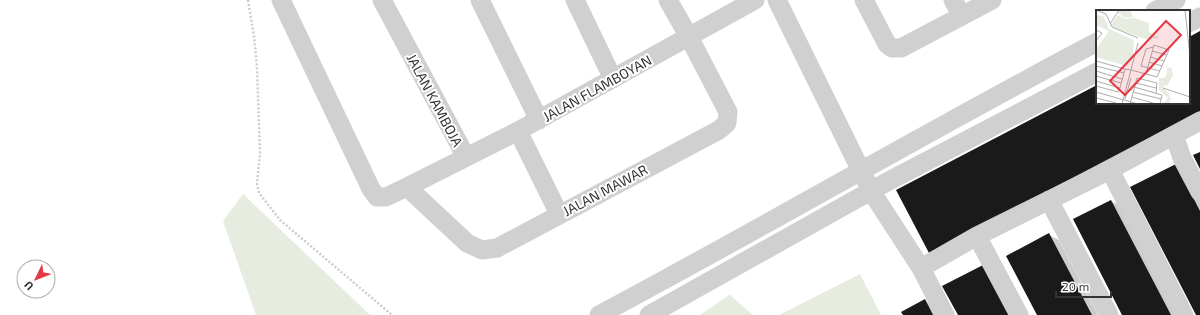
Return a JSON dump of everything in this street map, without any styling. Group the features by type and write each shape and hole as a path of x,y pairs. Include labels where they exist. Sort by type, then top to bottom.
{"street":[{"name":"JALAN KAMBOJA","path":"281,0 371,189 377,197 386,197 466,157 382,0"},
{"path":"480,0 539,120"},
{"path":"574,0 613,79"},
{"path":"668,0 689,37"},
{"name":"JALAN FLAMBOYAN","path":"466,157 539,120 755,0"},
{"path":"777,0 871,191 921,268 945,315"},
{"path":"864,0 887,44 892,48 901,48 957,8 992,0"},
{"path":"1157,10 1176,0"},
{"path":"1190,22 1200,17"},
{"name":"JALAN MAWAR","path":"407,187 467,243 482,250 497,248 719,130 727,122 728,112 689,37"},
{"path":"599,315 678,273 1009,88 1096,43"},
{"path":"650,315 871,191 1096,73"},
{"path":"921,268 977,236 1110,170 1200,121"},
{"path":"518,131 559,214"},
{"path":"1174,134 1182,158 1200,192"},
{"path":"1110,170 1184,315"},
{"path":"1049,200 1109,315"},
{"path":"977,236 1019,315"}],"path":[{"path":"248,0 254,36 256,67 260,153 257,184 259,193 280,220 392,315"}],"shaded area":[{"path":"243,194 370,315 256,315 223,221"},
{"path":"860,274 881,315 779,315"},
{"path":"729,295 753,315 700,315"}],"building":[{"path":"1200,31 1200,111 929,253 896,190 1096,86 1096,104 1190,104 1190,36"},
{"path":"1200,152 1200,169 1193,155"},
{"path":"1176,164 1200,211 1200,315 1196,315 1130,187"},
{"path":"1111,200 1171,315 1122,315 1073,219"},
{"path":"1049,233 1092,315 1037,315 1006,256"},
{"path":"985,264 1012,315 958,315 942,286"},
{"path":"925,299 933,315 903,315 901,312"}]}
